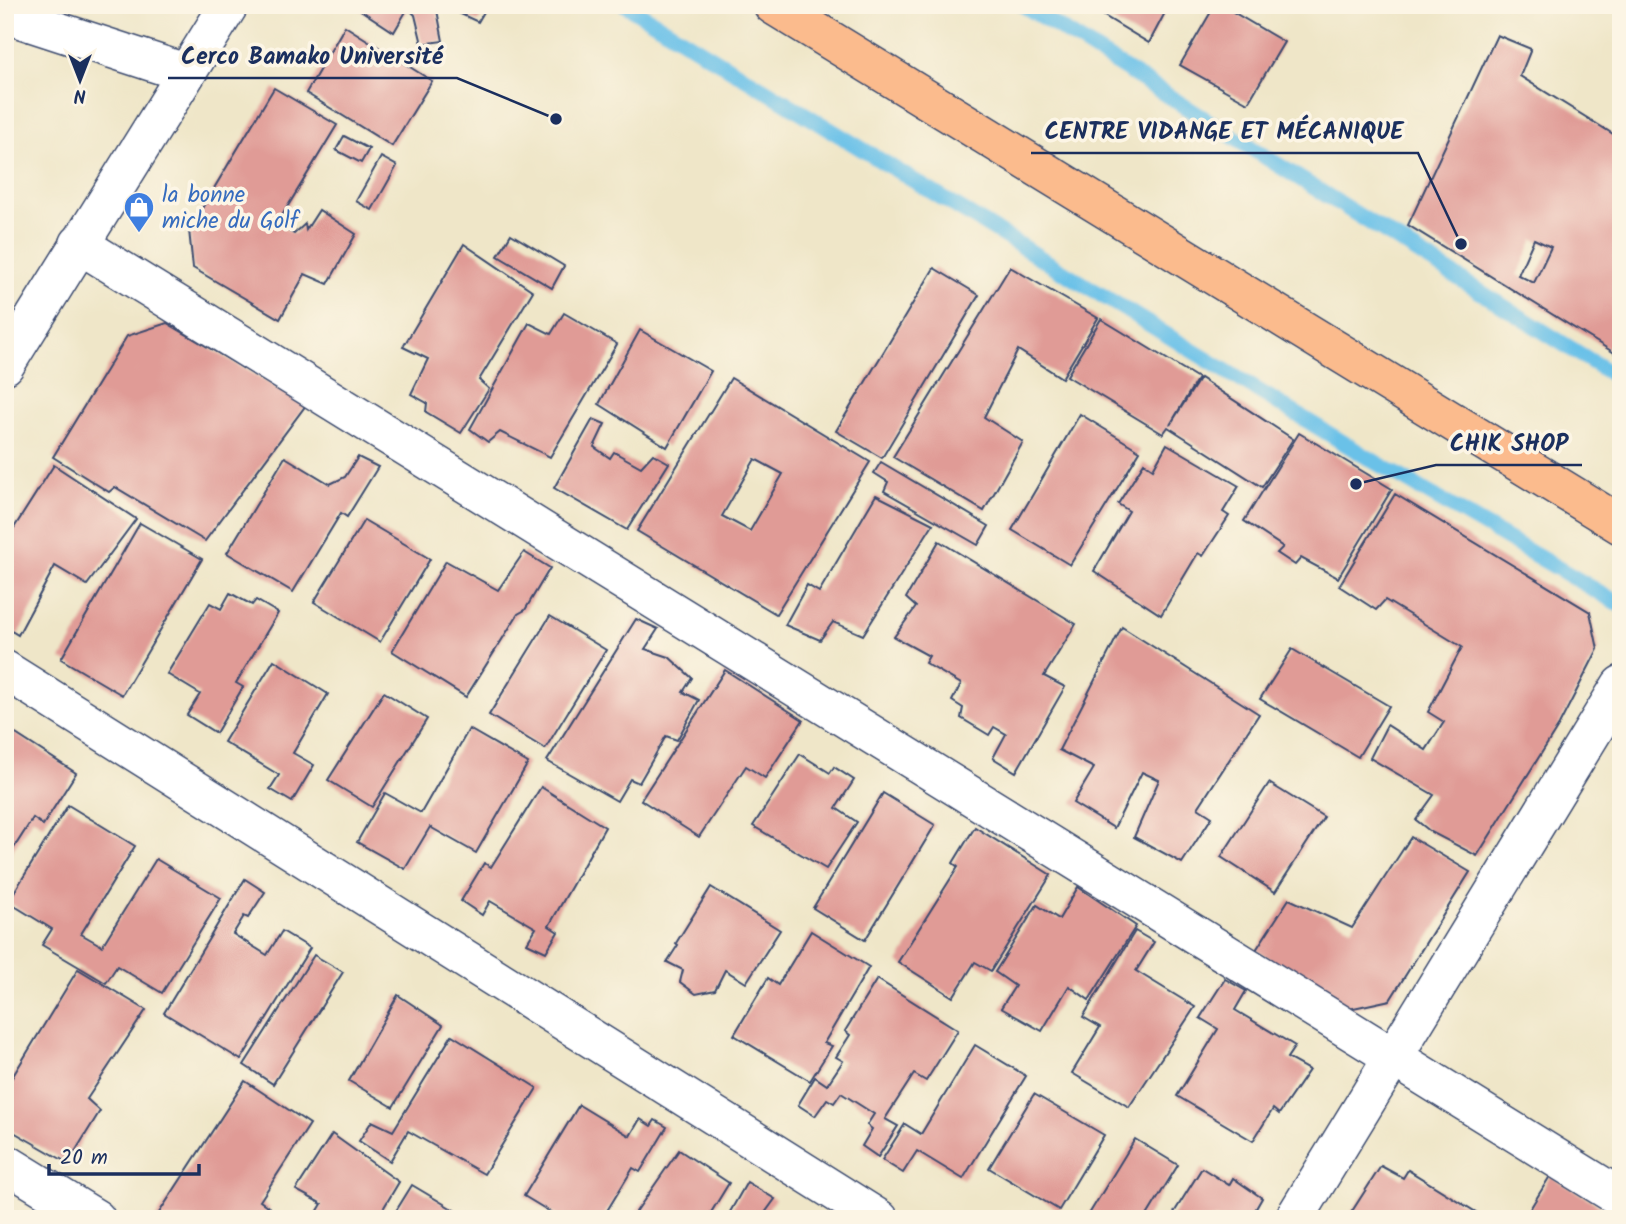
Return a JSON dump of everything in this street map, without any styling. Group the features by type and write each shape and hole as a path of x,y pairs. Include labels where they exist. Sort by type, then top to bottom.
{"main road":[{"path":"773,5 1621,525"}],"street":[{"path":"5,365 229,5"},
{"path":"5,14 186,73"},
{"path":"79,244 1621,1198"},
{"path":"5,670 879,1219"},
{"path":"1294,1219 1621,685"},
{"path":"5,1163 96,1219"}],"building":[{"path":"353,5 436,5 443,41 422,44 415,15 408,8 394,32"},
{"path":"441,5 488,5 478,22"},
{"path":"1086,5 1169,5 1149,43"},
{"path":"1215,5 1221,5 1284,42 1248,103 1180,65"},
{"path":"345,26 432,81 392,146 306,93"},
{"path":"1497,35 1531,49 1520,76 1621,139 1621,357 1408,225","holes":["1534,239 1551,247 1534,283 1518,275"]},
{"path":"274,88 337,125 277,224 294,234 305,224 306,230 319,210 356,234 328,284 305,274 280,319 193,268 189,230"},
{"path":"344,136 369,149 361,163 336,150"},
{"path":"381,157 397,166 372,210 356,201"},
{"path":"511,234 564,266 552,288 498,256"},
{"path":"464,244 533,291 479,380 489,389 461,433 426,412 427,403 411,394 428,359 403,347"},
{"path":"1010,267 1098,318 1062,378 1018,350 984,417 1023,442 984,511 893,457"},
{"path":"934,268 979,295 882,458 836,431"},
{"path":"564,313 617,344 550,457 500,432 488,442 470,429 529,323 551,334"},
{"path":"1101,319 1198,378 1170,425 1200,378 1293,439 1262,487 1168,427 1163,434 1067,376"},
{"path":"167,323 306,405 205,541 115,487 109,492 53,457 127,336"},
{"path":"640,330 711,371 667,447 599,404"},
{"path":"731,378 870,462 776,614 637,531","holes":["755,459 783,474 750,531 722,516"]},
{"path":"1080,414 1140,451 1070,565 1012,530"},
{"path":"593,419 605,424 594,447 610,458 614,452 641,467 653,454 669,463 627,530 554,488"},
{"path":"1299,433 1392,489 1338,578 1301,558 1295,565 1277,553 1283,547 1244,521"},
{"path":"1167,444 1239,486 1223,512 1229,516 1203,556 1198,553 1161,615 1094,571 1129,511 1118,504 1144,463 1153,469"},
{"path":"285,457 330,484 345,477 358,457 378,467 347,517 341,513 293,592 227,553"},
{"path":"881,462 989,526 978,545 884,491 888,482 874,473"},
{"path":"54,465 136,519 87,585 55,566 18,635 5,627 5,542"},
{"path":"1395,494 1590,612 1598,649 1559,725 1477,856 1431,832 1416,820 1434,795 1370,758 1387,725 1426,750 1444,722 1428,712 1462,647 1385,600 1376,610 1339,586"},
{"path":"876,495 933,524 863,635 833,622 820,640 785,625 807,585 819,592"},
{"path":"364,520 430,559 380,642 314,602"},
{"path":"140,523 202,559 122,695 61,659"},
{"path":"939,541 1076,624 1044,676 1065,687 1016,772 993,758 1006,734 994,727 989,735 961,718 963,708 952,701 961,684 925,663 929,656 894,637 916,607 906,598"},
{"path":"524,552 550,568 466,697 392,651 446,561 498,590"},
{"path":"230,593 252,605 256,600 278,613 236,683 243,687 216,733 187,715 200,694 167,674 210,603 221,609"},
{"path":"550,616 606,650 545,749 489,715"},
{"path":"636,619 658,629 645,649 669,657 692,678 683,692 699,700 677,740 666,736 639,783 630,779 617,801 547,761"},
{"path":"1122,627 1259,714 1198,808 1212,817 1182,863 1134,837 1159,780 1142,772 1114,828 1073,803 1094,768 1059,750"},
{"path":"1292,649 1389,706 1358,757 1260,699"},
{"path":"274,660 328,694 293,753 314,765 292,802 270,789 279,775 224,742"},
{"path":"725,670 803,720 765,778 746,766 699,837 641,800"},
{"path":"384,692 427,719 372,807 328,780"},
{"path":"5,727 76,773 43,825 33,818 5,862"},
{"path":"469,729 528,763 476,853 430,827 405,869 357,842 385,793 421,813"},
{"path":"800,754 830,773 834,767 854,780 836,808 857,822 826,869 753,826"},
{"path":"1269,783 1324,817 1275,892 1221,857"},
{"path":"541,787 605,827 549,926 558,932 546,952 527,943 536,928 490,901 482,915 461,901 484,863 491,867"},
{"path":"883,793 935,825 865,940 813,908"},
{"path":"68,805 135,846 81,934 102,946 156,859 221,898 162,993 117,966 106,983 42,945 52,929 8,902"},
{"path":"975,827 1051,875 991,971 975,962 953,997 898,962 958,867 953,863"},
{"path":"1411,837 1470,872 1390,1000 1349,1009 1256,950 1289,899 1352,928"},
{"path":"245,879 265,892 248,918 244,916 233,934 267,955 282,931 310,948 241,1060 164,1013"},
{"path":"711,887 780,930 746,983 725,970 715,990 696,994 680,982 683,970 667,962"},
{"path":"1078,887 1136,926 1089,1000 1069,986 1042,1031 1001,1008 1015,986 995,972 1037,905 1059,919"},
{"path":"811,931 869,967 824,1043 832,1046 810,1081 734,1035 768,978 778,985"},
{"path":"1135,931 1154,942 1136,971 1195,1007 1129,1107 1072,1073 1100,1027 1083,1017"},
{"path":"314,955 343,972 273,1084 244,1065"},
{"path":"78,969 146,1010 87,1099 100,1111 68,1163 5,1127 5,1089"},
{"path":"877,979 958,1030 926,1081 914,1074 885,1119 898,1126 878,1157 862,1146 872,1129 867,1125 874,1114 841,1093 834,1103 827,1099 815,1116 798,1105 815,1077 827,1085 843,1061 836,1057 850,1035 845,1031"},
{"path":"1225,979 1246,991 1235,1010 1295,1046 1287,1058 1309,1070 1279,1114 1273,1109 1253,1141 1177,1096 1218,1029 1200,1018"},
{"path":"398,995 443,1025 393,1107 349,1081"},
{"path":"452,1035 537,1088 484,1174 408,1131 390,1161 359,1141 372,1121 393,1131"},
{"path":"975,1045 1026,1076 963,1179 917,1151 903,1173 882,1160 905,1124 921,1134"},
{"path":"245,1081 310,1124 260,1201 270,1208 263,1219 155,1219"},
{"path":"1034,1094 1104,1135 1059,1210 989,1168"},
{"path":"579,1105 630,1136 640,1119 651,1126 655,1120 667,1127 640,1172 633,1168 602,1219 562,1219 524,1196"},
{"path":"332,1134 399,1182 377,1219 313,1219 322,1204 296,1190"},
{"path":"1135,1139 1178,1165 1145,1219 1086,1219"},
{"path":"679,1150 729,1183 707,1219 631,1219"},
{"path":"1381,1166 1403,1178 1408,1170 1487,1219 1347,1219"},
{"path":"1202,1168 1229,1185 1233,1178 1262,1198 1250,1219 1170,1219"},
{"path":"1550,1176 1609,1211 1605,1219 1524,1219"},
{"path":"747,1182 775,1199 762,1217 765,1219 726,1219"},
{"path":"412,1185 469,1219 391,1219"},
{"path":"5,1208 22,1219 5,1219"}],"waterway":[{"path":"626,5 1375,462 1621,605"},
{"path":"1023,5 1621,380"}],"place":[{"name":"Cerco Bamako Université","path":"556,119"},
{"name":"la bonne miche du Golf","path":"139,234"},
{"name":"CENTRE VIDANGE ET MÉCANIQUE","path":"1461,244"},
{"name":"CHIK SHOP","path":"1356,484"}]}
